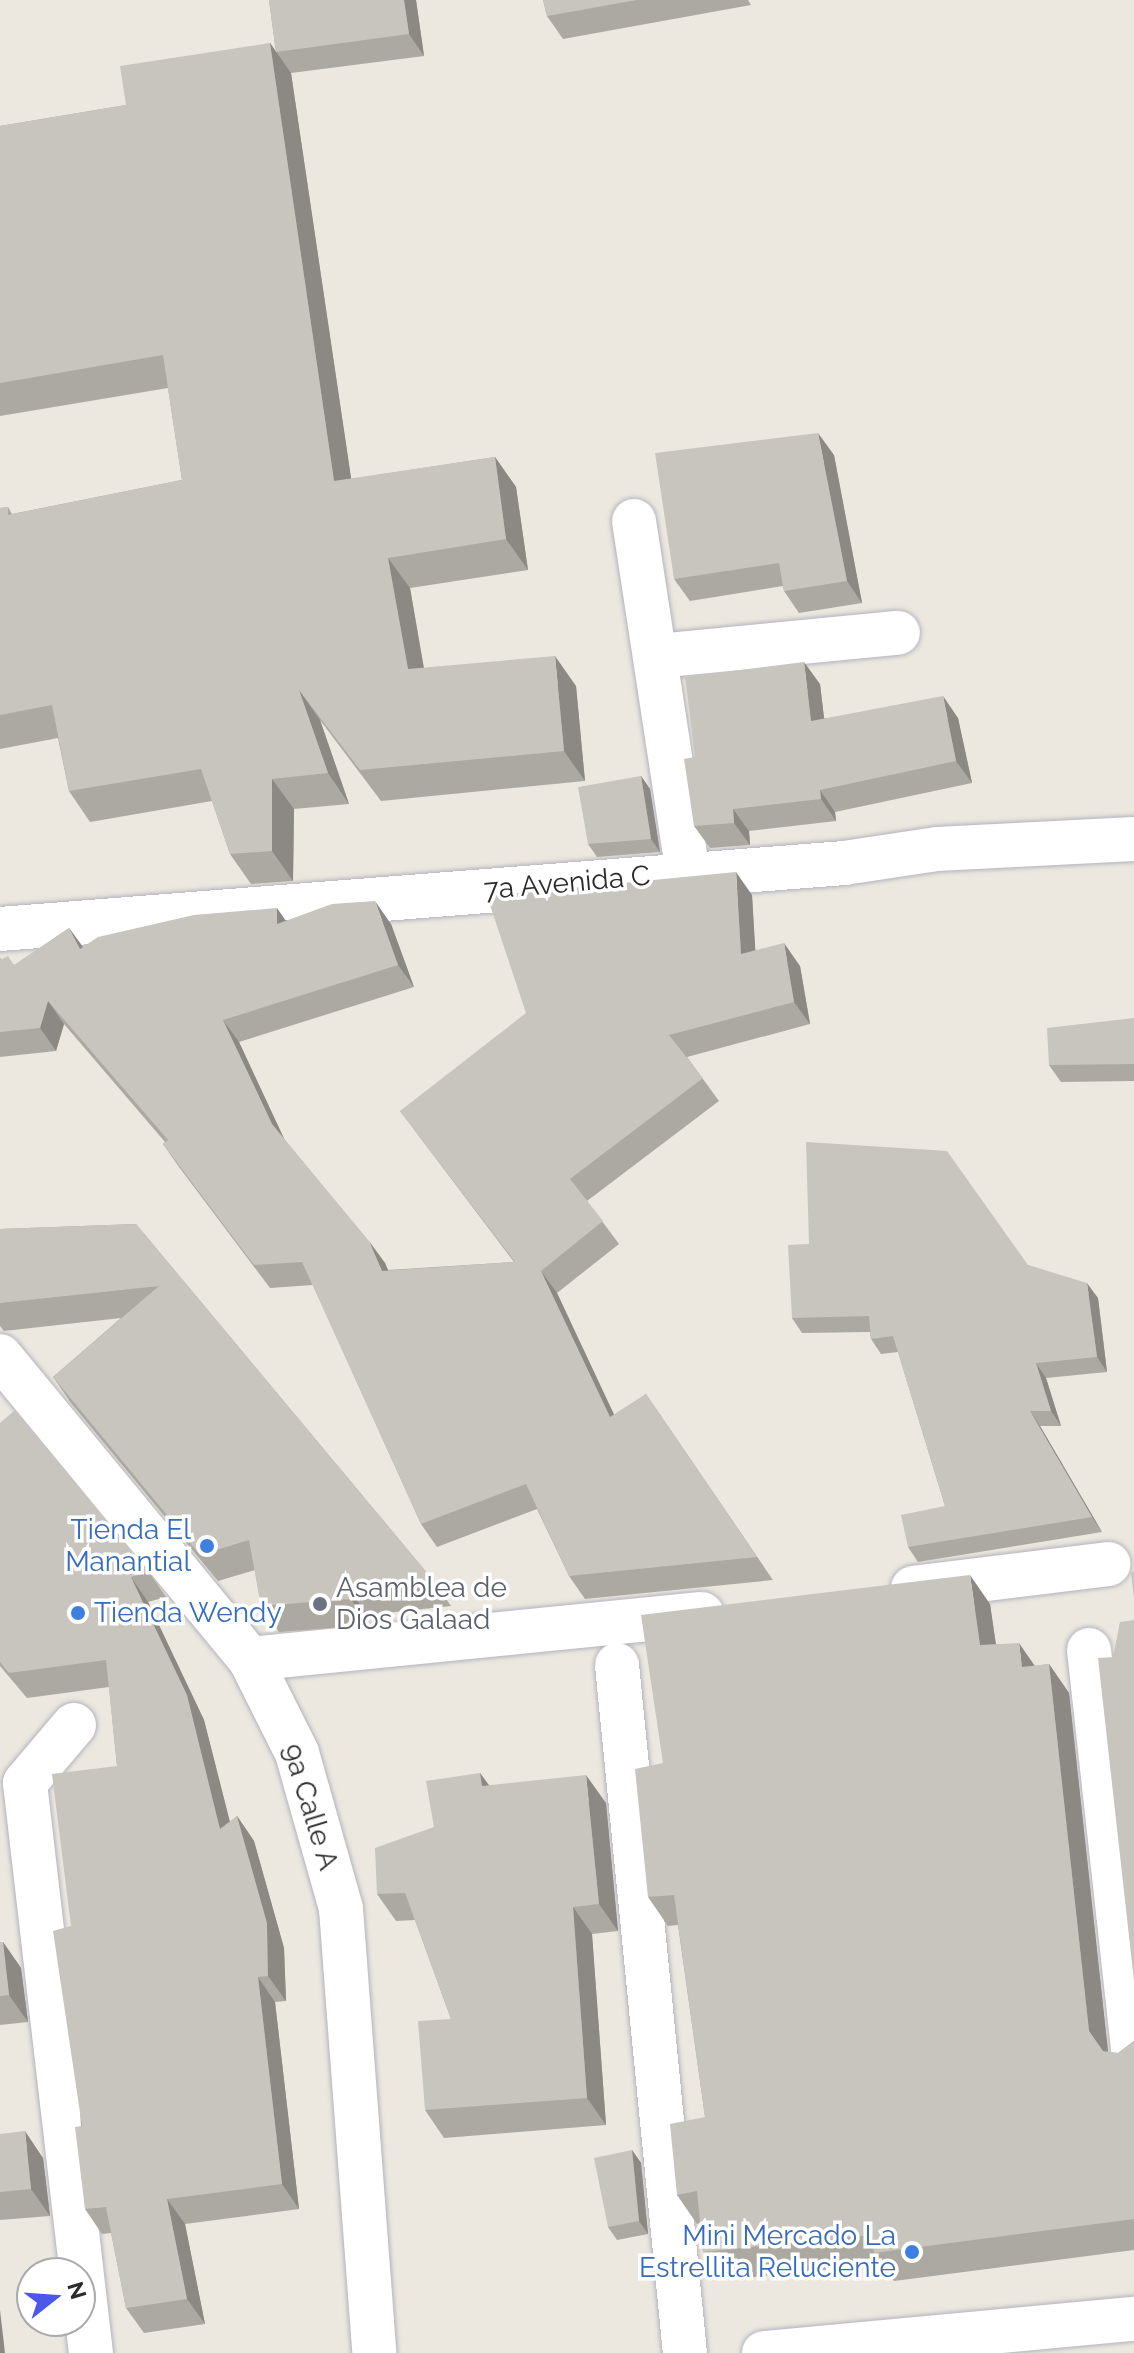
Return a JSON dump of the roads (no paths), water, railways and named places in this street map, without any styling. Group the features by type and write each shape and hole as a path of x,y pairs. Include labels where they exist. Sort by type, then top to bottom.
{"street":[{"path":"634,521 688,873"},
{"path":"657,656 898,633"},
{"name":"7a Avenida C","path":"0,929 1134,839"},
{"name":"9a Calle A","path":"0,1356 250,1659 297,1753 341,1909 374,2353"},
{"path":"872,1593 1109,1564"},
{"path":"250,1659 745,1609"},
{"path":"1089,1650 1134,2057"},
{"path":"617,1665 685,2353"},
{"path":"74,1725 25,1783 91,2353"},
{"path":"764,2353 1021,2342 1134,2319"}],"place":[{"name":"Tienda El Manantial","path":"207,1546"},
{"name":"Asamblea de Dios Galaad","path":"320,1604"},
{"name":"Tienda Wendy","path":"78,1613"},
{"name":"Mini Mercado La Estrellita Reluciente","path":"912,2252"}]}
